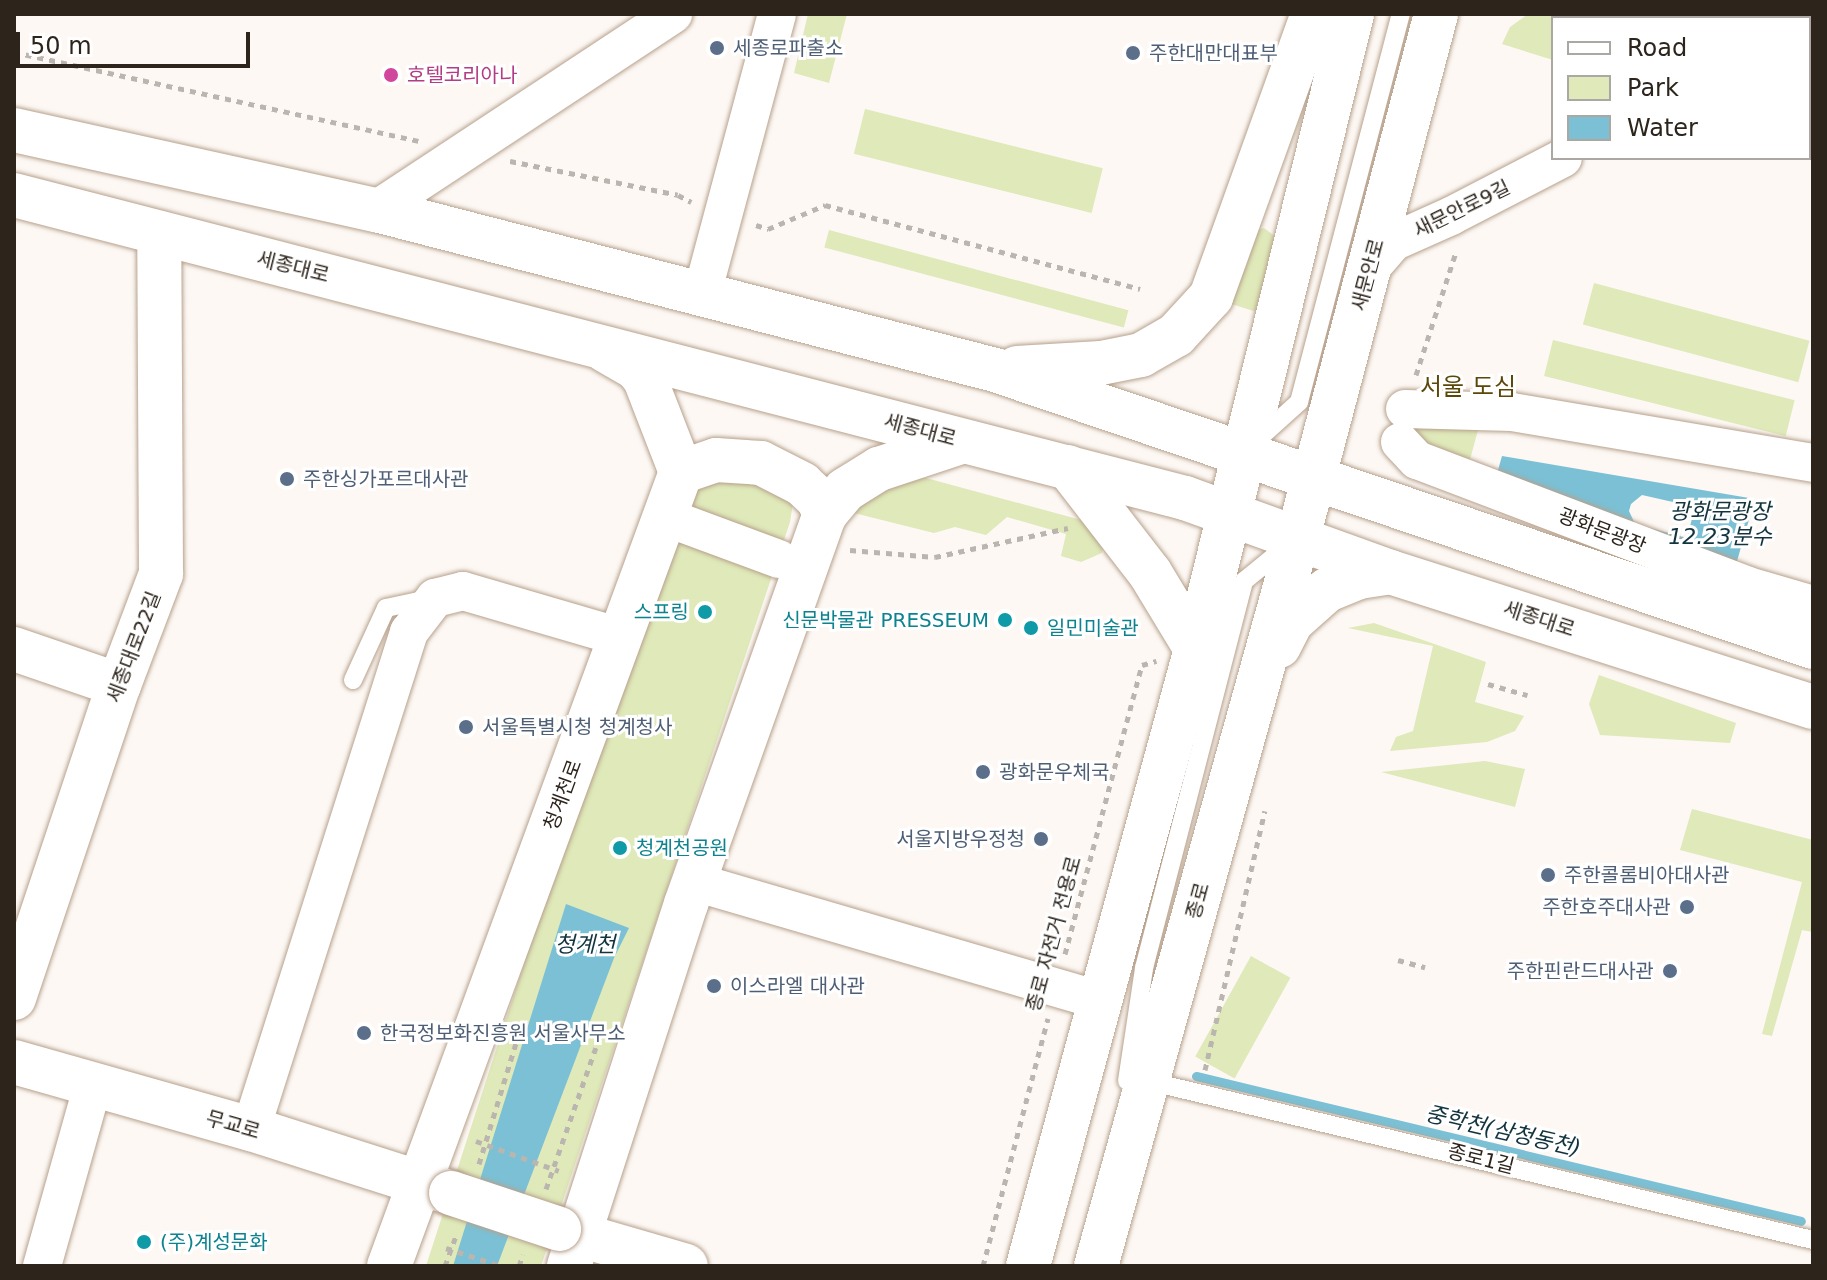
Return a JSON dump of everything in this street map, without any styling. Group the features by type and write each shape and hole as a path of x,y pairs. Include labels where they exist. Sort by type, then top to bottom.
{"main road":[{"path":"995,370 1101,363 1141,355 1176,335 1211,297 1313,14"},
{"path":"1028,1266 1196,649 1352,14"},
{"name":"새문안로","path":"1299,536 1436,14"},
{"path":"14,130 376,210 995,370 1813,647"},
{"name":"세종대로","path":"14,195 1068,467 1230,512 1390,572 1813,707"},
{"name":"세종대로22길","path":"14,998 119,685 161,574 159,233"},
{"path":"597,345 636,368 645,379 681,472 716,460 761,463 802,484 818,499 825,514"},
{"path":"995,370 1100,410 1125,429 1129,445 1123,458 1111,467 1068,467"},
{"path":"686,1266 555,1235 595,1182 695,882 825,514 845,490 879,469 964,441"},
{"path":"1068,467 1150,573 1196,649"},
{"name":"청계천로","path":"389,1266 452,1193 620,637 681,472"},
{"name":"종로","path":"1100,1250 1299,536"},
{"path":"1257,686 1291,622 1309,603 1342,582 1390,572"},
{"path":"14,649 119,685"},
{"name":"무교로","path":"14,1062 251,1129 452,1193 555,1235"}],"street":[{"path":"376,210 673,14"},
{"path":"702,294 777,14"},
{"name":"새문안로9길","path":"1369,270 1393,242 1559,160"},
{"path":"1402,425 1512,412 1813,463"},
{"name":"광화문광장","path":"1402,425 1417,460 1748,586 1813,605"},
{"path":"676,521 779,559"},
{"path":"251,1129 409,632 435,598 463,591 620,637"},
{"path":"695,882 1099,1000"},
{"path":"42,1266 93,1085"}],"lane":[{"path":"1244,452 1299,402 1401,14"},
{"path":"1100,1250 1144,968 1244,581 1299,536"},
{"path":"353,680 386,608 435,598"},
{"name":"종로1길","path":"1148,1081 1813,1240"}],"path":[{"path":"14,52 678,195 699,207"},
{"path":"756,225 768,229 825,205 1140,289"},
{"path":"1402,425 1457,250 1451,216"},
{"path":"838,556 852,549 935,557 1069,528 1079,539"},
{"name":"종로 자전거 전용로","path":"983,1266 1142,665 1196,649"},
{"path":"1488,684 1527,695"},
{"path":"1199,1094 1243,916"},
{"path":"1398,960 1425,967"},
{"path":"445,1266 452,1193 527,1006"},
{"path":"519,1266 555,1235 606,1019"},
{"path":"476,1141 559,1171"},
{"path":"446,1248 501,1266"}],"green space":[{"path":"808,14 847,14 829,83 794,73"},
{"path":"1528,14 1551,16 1551,59 1502,44 1510,27"},
{"path":"865,109 1103,168 1092,213 854,154"},
{"path":"1264,228 1276,237 1263,314 1225,302 1257,230"},
{"path":"829,230 1128,310 1124,328 824,247"},
{"path":"1594,283 1809,341 1798,382 1583,325"},
{"path":"1553,340 1795,400 1786,436 1544,376"},
{"path":"1418,416 1478,430 1468,467 1409,445"},
{"name":"청계천공원","path":"734,467 793,503 790,522 541,1266 426,1266 577,800 694,483"},
{"path":"904,472 1096,524 1105,537 1102,553 1081,562 1061,556 1066,534 1007,517 986,535 955,527 934,533 854,513 857,503"},
{"path":"1374,623 1486,662 1475,702 1524,716 1515,731 1487,742 1390,751 1396,737 1413,731 1433,646 1348,628"},
{"path":"1599,675 1736,723 1730,743 1600,735 1589,704"},
{"path":"1485,761 1525,769 1515,807 1381,772"},
{"path":"1692,809 1813,840 1813,932 1802,930 1772,1036 1762,1034 1802,882 1680,850"},
{"path":"1251,956 1290,978 1235,1078 1195,1057"}],"water":[{"name":"광화문광장 12.23분수","path":"1502,456 1755,499 1735,568 1496,477","holes":["1642,495 1695,507 1687,538 1635,524 1629,511 1631,504"]},
{"name":"청계천","path":"566,904 629,928 614,958 497,1266 453,1266"}],"waterway":[{"name":"중학천(삼청동천)","path":"1196,1076 1801,1221"}],"place":[{"name":"세종로파출소","path":"717,48"},
{"name":"주한대만대표부","path":"1133,53"},
{"name":"호텔코리아나","path":"391,75"},
{"name":"주한싱가포르대사관","path":"287,479"},
{"name":"스프링","path":"705,612"},
{"name":"신문박물관 PRESSEUM","path":"1005,620"},
{"name":"일민미술관","path":"1031,628"},
{"name":"서울특별시청 청계청사","path":"466,727"},
{"name":"광화문우체국","path":"983,772"},
{"name":"서울지방우정청","path":"1041,839"},
{"name":"청계천공원","path":"620,848"},
{"name":"주한콜롬비아대사관","path":"1548,875"},
{"name":"주한호주대사관","path":"1687,907"},
{"name":"주한핀란드대사관","path":"1670,971"},
{"name":"이스라엘 대사관","path":"714,986"},
{"name":"한국정보화진흥원 서울사무소","path":"364,1033"},
{"name":"(주)계성문화","path":"144,1242"}],"district":[{"name":"서울 도심","path":"1468,388"}]}
